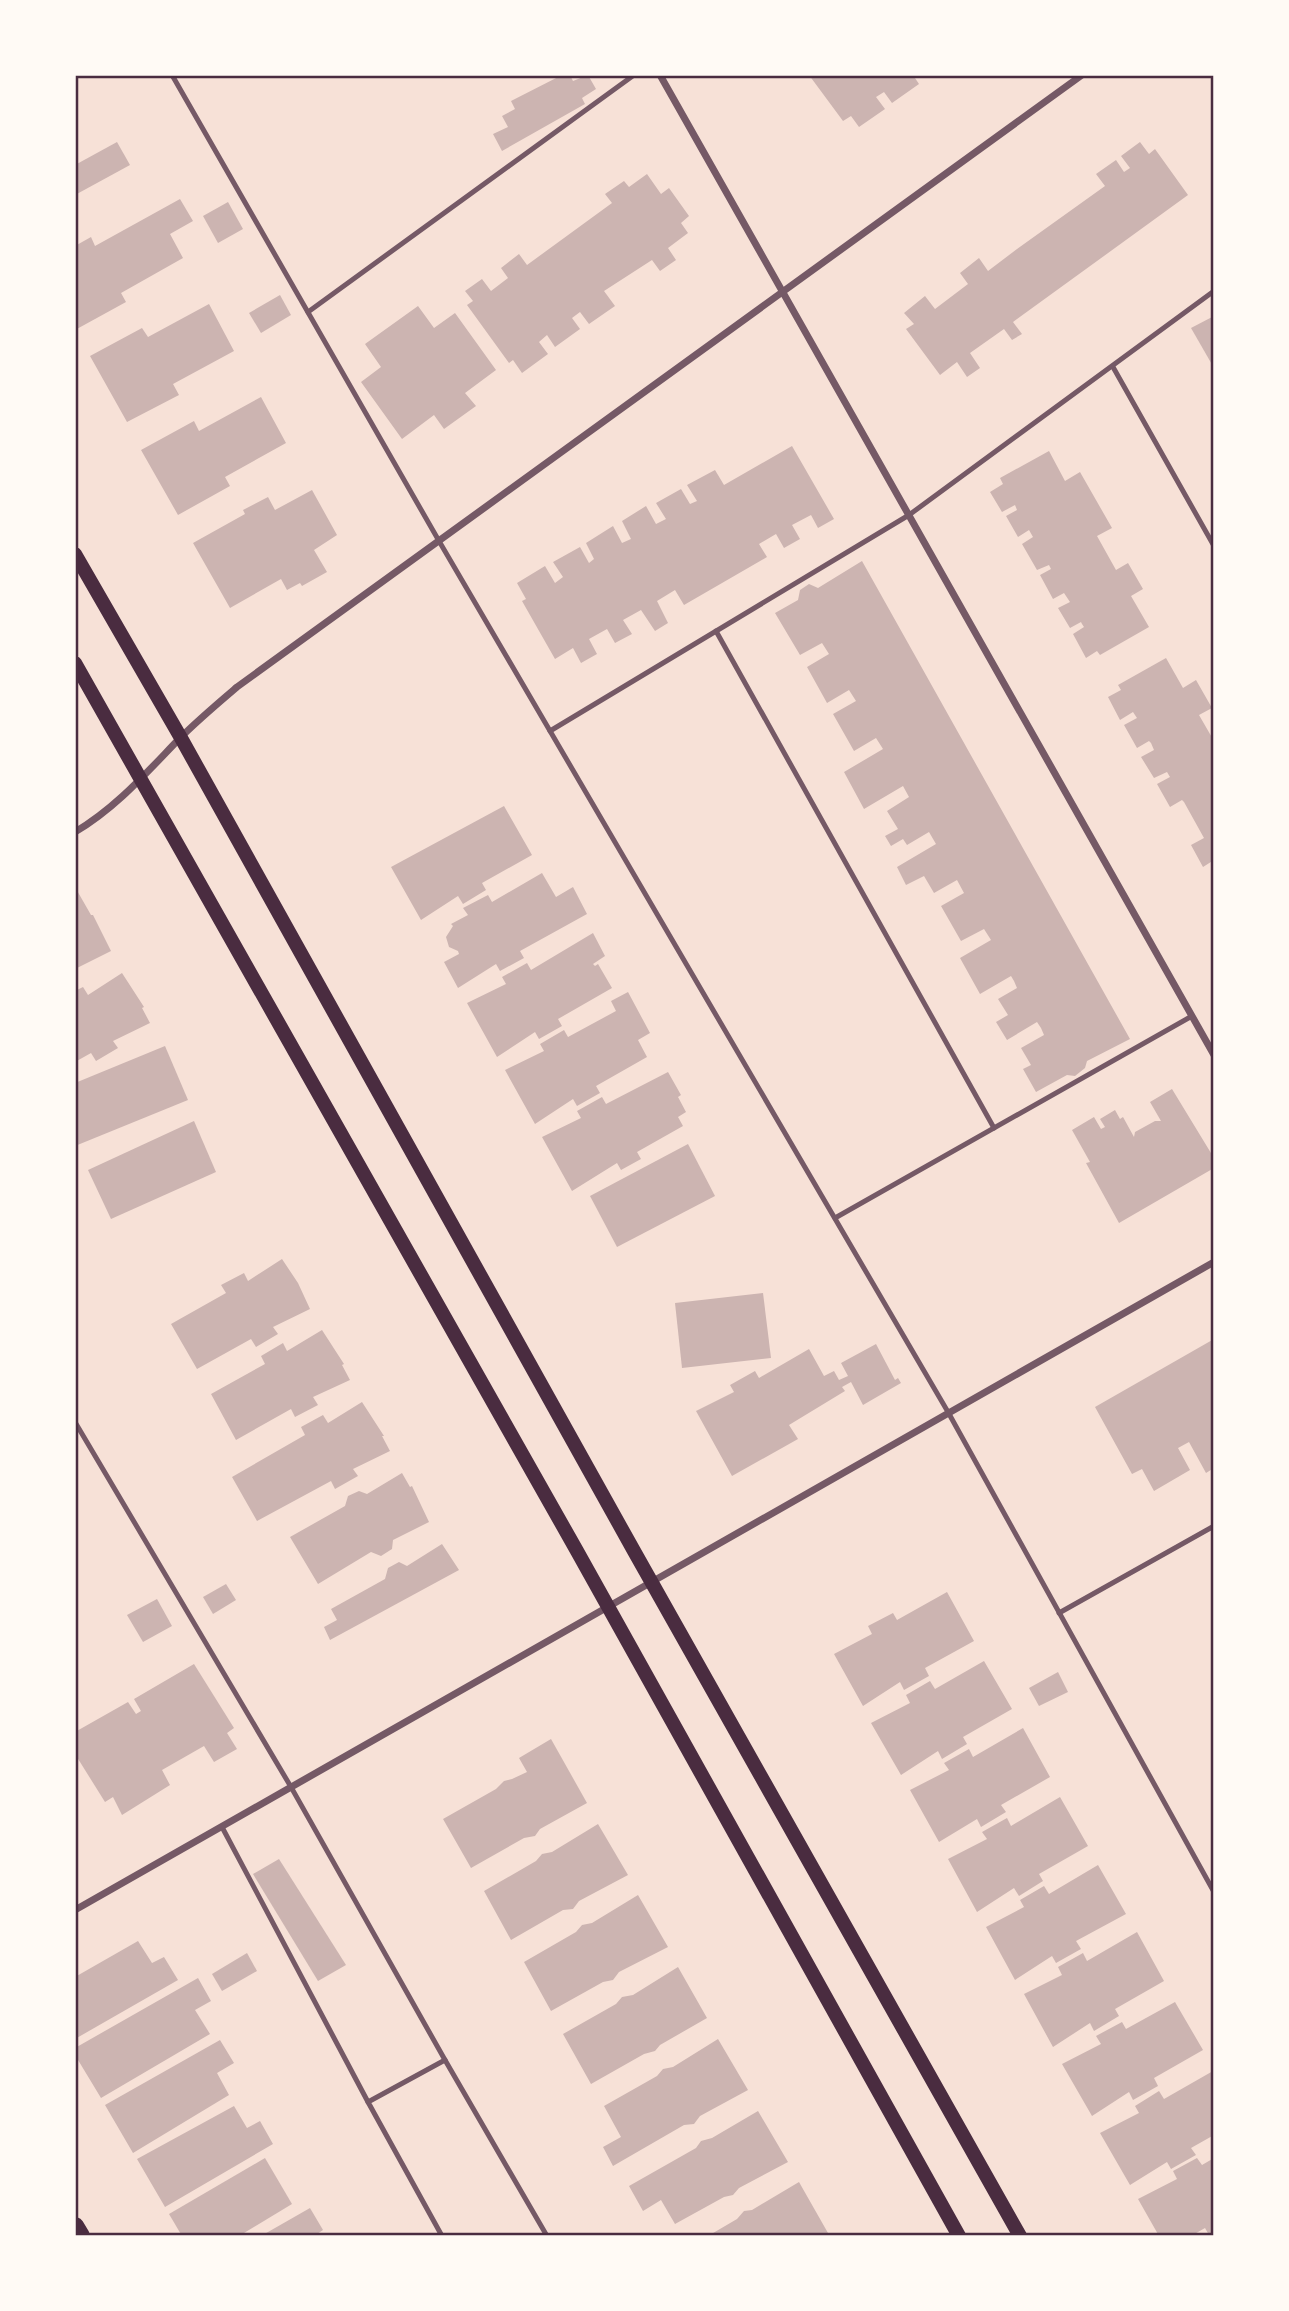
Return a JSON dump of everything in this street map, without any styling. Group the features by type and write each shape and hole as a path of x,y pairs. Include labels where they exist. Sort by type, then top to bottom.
{"main road":[{"path":"75,554 181,738 1020,2236"},
{"path":"75,663 608,1607 959,2236"},
{"path":"75,2226 81,2236"}],"street":[{"path":"660,75 1214,1055"},
{"path":"75,832 91,823 141,780 181,738 237,687 1082,75"},
{"path":"75,1910 1214,1262"}],"lane":[{"path":"172,75 439,541 947,1412 1214,1892"},
{"path":"307,312 634,75"},
{"path":"550,731 909,515 1214,292"},
{"path":"1113,367 1214,547"},
{"path":"716,631 994,1128"},
{"path":"835,1218 1192,1016"},
{"path":"75,1422 291,1787 547,2236"},
{"path":"1059,1613 1213,1529"},
{"path":"222,1826 442,2236"},
{"path":"368,2102 445,2060"}],"building":[{"path":"562,75 570,75 573,81 588,75 596,89 582,98 585,104 502,151 493,134 508,127 502,116 515,109 511,101"},
{"path":"809,75 913,75 919,84 892,103 884,92 876,97 885,109 859,127 851,116 843,121"},
{"path":"117,142 130,165 75,195 75,165"},
{"path":"1140,142 1149,154 1155,149 1188,195 1013,322 1022,334 1012,340 1004,329 970,353 980,368 967,377 957,362 940,375 906,329 914,324 904,313 925,296 935,309 968,284 960,273 979,258 988,271 1105,186 1096,174 1116,160 1124,172 1130,168 1121,156"},
{"path":"647,174 661,194 669,188 689,216 681,223 688,233 668,248 676,260 660,271 652,260 604,291 615,306 589,324 580,312 572,318 580,329 555,347 547,335 539,342 548,354 522,373 513,360 509,363 467,305 473,301 465,291 482,279 491,291 508,278 501,268 519,254 527,265 612,203 605,194 624,181 629,187"},
{"path":"180,199 193,221 170,234 183,258 121,293 126,302 75,330 75,246 91,237 95,246"},
{"path":"228,202 243,229 218,243 203,216"},
{"path":"280,295 291,315 261,333 249,313"},
{"path":"209,304 234,351 173,384 179,395 127,422 90,356 142,328 148,337"},
{"path":"418,306 434,328 455,313 496,370 465,393 476,406 444,429 434,415 402,439 361,382 381,367 365,344"},
{"path":"1214,316 1214,368 1191,328"},
{"path":"261,397 286,443 225,477 230,486 178,515 141,450 194,421 199,431"},
{"path":"792,446 834,519 818,528 811,515 792,525 800,539 784,548 776,534 759,544 767,557 684,605 675,590 657,601 668,623 655,631 641,610 623,620 632,634 615,643 607,629 589,639 597,654 581,663 573,648 555,659 522,601 526,599 517,583 545,566 555,583 563,577 553,562 580,547 589,563 594,559 586,543 613,526 622,543 631,539 622,521 646,506 656,524 666,519 656,503 681,489 690,504 697,501 687,485 715,470 724,485"},
{"path":"1049,451 1065,481 1080,472 1112,528 1097,536 1116,570 1128,563 1143,589 1131,596 1149,627 1100,655 1097,651 1086,658 1073,634 1084,627 1081,622 1070,628 1058,608 1070,602 1064,593 1053,599 1040,575 1051,569 1049,565 1037,570 1022,544 1033,537 1029,530 1018,537 1006,516 1017,510 1015,505 1002,512 990,492 1003,484 1000,478"},
{"path":"312,490 337,535 314,550 327,572 302,586 300,583 287,590 281,579 230,608 193,543 245,514 243,510 268,497 275,510"},
{"path":"862,561 1130,1039 1087,1061 1085,1068 1075,1076 1067,1075 1036,1092 1023,1069 1031,1065 1021,1048 1044,1035 1041,1028 1037,1022 1007,1040 996,1022 1008,1015 998,999 1017,988 1011,976 980,994 960,958 991,940 984,929 961,941 941,906 964,893 957,880 934,893 924,876 906,885 897,867 936,844 929,832 907,845 903,839 891,846 885,836 898,829 887,811 909,797 903,786 864,809 844,772 883,749 876,738 854,751 833,714 856,701 849,690 827,703 807,667 829,654 822,643 800,655 775,613 798,600 800,590 809,584 818,588"},
{"path":"1166,658 1183,688 1196,680 1212,708 1199,715 1214,741 1214,860 1203,867 1191,845 1204,838 1184,802 1182,800 1170,807 1157,784 1170,777 1167,772 1154,778 1141,757 1154,750 1151,743 1149,741 1137,748 1124,725 1137,718 1133,712 1120,720 1108,697 1121,690 1118,685"},
{"path":"504,806 532,855 482,883 486,890 463,904 458,896 421,920 391,867"},
{"path":"542,873 556,897 573,887 587,914 520,951 524,958 500,971 496,964 458,988 444,962 459,954 449,947 446,937 453,926 451,924 468,915 463,908 488,895 492,902"},
{"path":"75,887 111,951 75,969"},
{"path":"593,933 605,956 593,964 598,964 612,988 558,1019 562,1026 539,1039 535,1032 497,1057 467,1003 506,984 502,977 527,963 531,970"},
{"path":"122,973 144,1007 142,1008 150,1023 113,1041 118,1048 96,1061 91,1053 75,1062 75,991 83,987 88,995"},
{"path":"628,992 650,1033 638,1040 647,1057 596,1086 600,1093 577,1106 573,1099 535,1124 505,1070 544,1051 540,1044 564,1030 568,1037 616,1011 611,1001"},
{"path":"165,1046 188,1100 75,1146 75,1083"},
{"path":"668,1072 681,1095 678,1097 686,1112 678,1117 683,1126 637,1152 641,1159 621,1170 617,1163 572,1191 542,1137 581,1118 577,1111 602,1097 606,1104"},
{"path":"1172,1089 1214,1158 1214,1168 1119,1223 1086,1163 1090,1162 1072,1130 1094,1117 1101,1129 1105,1127 1100,1119 1115,1110 1120,1119 1123,1117 1134,1137 1135,1132 1155,1121 1161,1121 1150,1102"},
{"path":"194,1121 216,1172 111,1219 88,1170"},
{"path":"688,1144 715,1196 617,1247 590,1196"},
{"path":"282,1259 298,1283 310,1309 273,1327 278,1334 256,1347 251,1339 197,1369 171,1324 226,1293 221,1285 244,1273 248,1281"},
{"path":"763,1293 771,1358 682,1368 675,1303"},
{"path":"322,1330 344,1364 342,1365 350,1380 313,1397 318,1405 295,1417 291,1409 236,1440 211,1394 265,1364 261,1356 283,1343 287,1351"},
{"path":"1214,1339 1214,1468 1206,1473 1189,1442 1178,1448 1190,1470 1154,1491 1142,1469 1132,1474 1095,1407"},
{"path":"876,1344 895,1380 898,1378 901,1383 863,1405 851,1382 842,1387 845,1391 789,1425 798,1439 732,1476 696,1411 734,1392 730,1385 755,1371 759,1378 809,1349 824,1376 834,1371 839,1380 848,1376 841,1363"},
{"path":"362,1402 384,1436 390,1451 353,1469 358,1476 335,1489 331,1481 257,1521 232,1477 305,1435 301,1427 323,1415 328,1423"},
{"path":"402,1473 410,1487 412,1486 429,1522 393,1540 392,1549 381,1556 371,1552 318,1584 290,1537 345,1506 348,1496 359,1491 367,1494"},
{"path":"442,1544 459,1570 330,1640 324,1627 337,1620 331,1609 385,1579 388,1568 399,1562 407,1566"},
{"path":"226,1584 236,1600 213,1614 203,1597"},
{"path":"947,1592 974,1641 925,1668 929,1676 904,1690 900,1682 863,1706 834,1654 872,1634 868,1626 893,1613 897,1620"},
{"path":"157,1599 172,1626 143,1642 127,1615"},
{"path":"984,1661 1012,1709 963,1737 967,1744 942,1759 938,1751 901,1775 871,1723 910,1703 906,1695 930,1681 935,1689"},
{"path":"194,1664 234,1728 227,1733 237,1749 214,1762 204,1746 162,1770 170,1785 122,1815 113,1797 105,1802 75,1754 75,1732 128,1702 136,1714 141,1711 134,1699"},
{"path":"1058,1672 1068,1692 1039,1706 1029,1688"},
{"path":"1023,1728 1050,1777 1001,1805 1006,1812 981,1827 977,1819 939,1842 910,1790 949,1770 944,1763 969,1749 973,1757"},
{"path":"551,1739 587,1803 540,1829 535,1836 524,1838 471,1868 443,1819 496,1789 504,1781 527,1772 519,1758"},
{"path":"1060,1797 1088,1846 1039,1874 1043,1881 1019,1896 1014,1888 977,1912 948,1859 987,1839 982,1832 1007,1818 1011,1826"},
{"path":"598,1824 628,1875 579,1901 573,1909 563,1910 511,1940 484,1891 536,1861 542,1854 552,1852"},
{"path":"279,1859 346,1965 318,1981 253,1874"},
{"path":"1098,1865 1126,1914 1076,1941 1081,1949 1056,1963 1052,1956 1015,1980 986,1927 1024,1907 1020,1900 1044,1886 1049,1894"},
{"path":"638,1895 668,1947 619,1972 613,1980 603,1982 551,2011 524,1962 576,1932 582,1925 592,1923"},
{"path":"1137,1932 1164,1981 1115,2009 1119,2016 1094,2031 1090,2023 1053,2047 1024,1994 1062,1975 1058,1967 1083,1953 1087,1961"},
{"path":"138,1941 152,1963 164,1957 178,1980 75,2039 75,1977"},
{"path":"247,1953 257,1971 222,1991 212,1974"},
{"path":"678,1967 707,2018 660,2045 655,2051 644,2054 591,2084 563,2034 616,2004 622,1997 633,1995"},
{"path":"198,1978 211,2001 195,2010 210,2034 101,2098 75,2055 75,2048"},
{"path":"1175,2002 1203,2050 1154,2078 1158,2086 1133,2100 1129,2092 1092,2116 1062,2064 1101,2044 1096,2036 1122,2022 1126,2029"},
{"path":"718,2039 748,2090 700,2116 694,2124 684,2125 613,2166 603,2147 621,2137 604,2106"},
{"path":"220,2040 234,2063 217,2073 229,2095 133,2153 105,2105"},
{"path":"1213,2071 1214,2135 1191,2148 1196,2155 1171,2169 1167,2162 1130,2185 1100,2133 1139,2113 1135,2106 1159,2091 1164,2099"},
{"path":"234,2106 247,2128 260,2121 273,2144 165,2207 137,2159"},
{"path":"758,2111 788,2162 739,2188 733,2195 724,2197 675,2224 661,2200 643,2211 629,2186 696,2148 701,2141 712,2138"},
{"path":"265,2158 292,2204 239,2236 182,2236 169,2214"},
{"path":"1197,2158 1202,2165 1214,2158 1214,2233 1209,2235 1205,2228 1191,2236 1159,2236 1138,2199 1177,2179 1173,2171"},
{"path":"799,2182 828,2233 824,2236 708,2236 737,2219 744,2211 752,2210"},
{"path":"310,2208 323,2230 314,2236 261,2236"}]}
